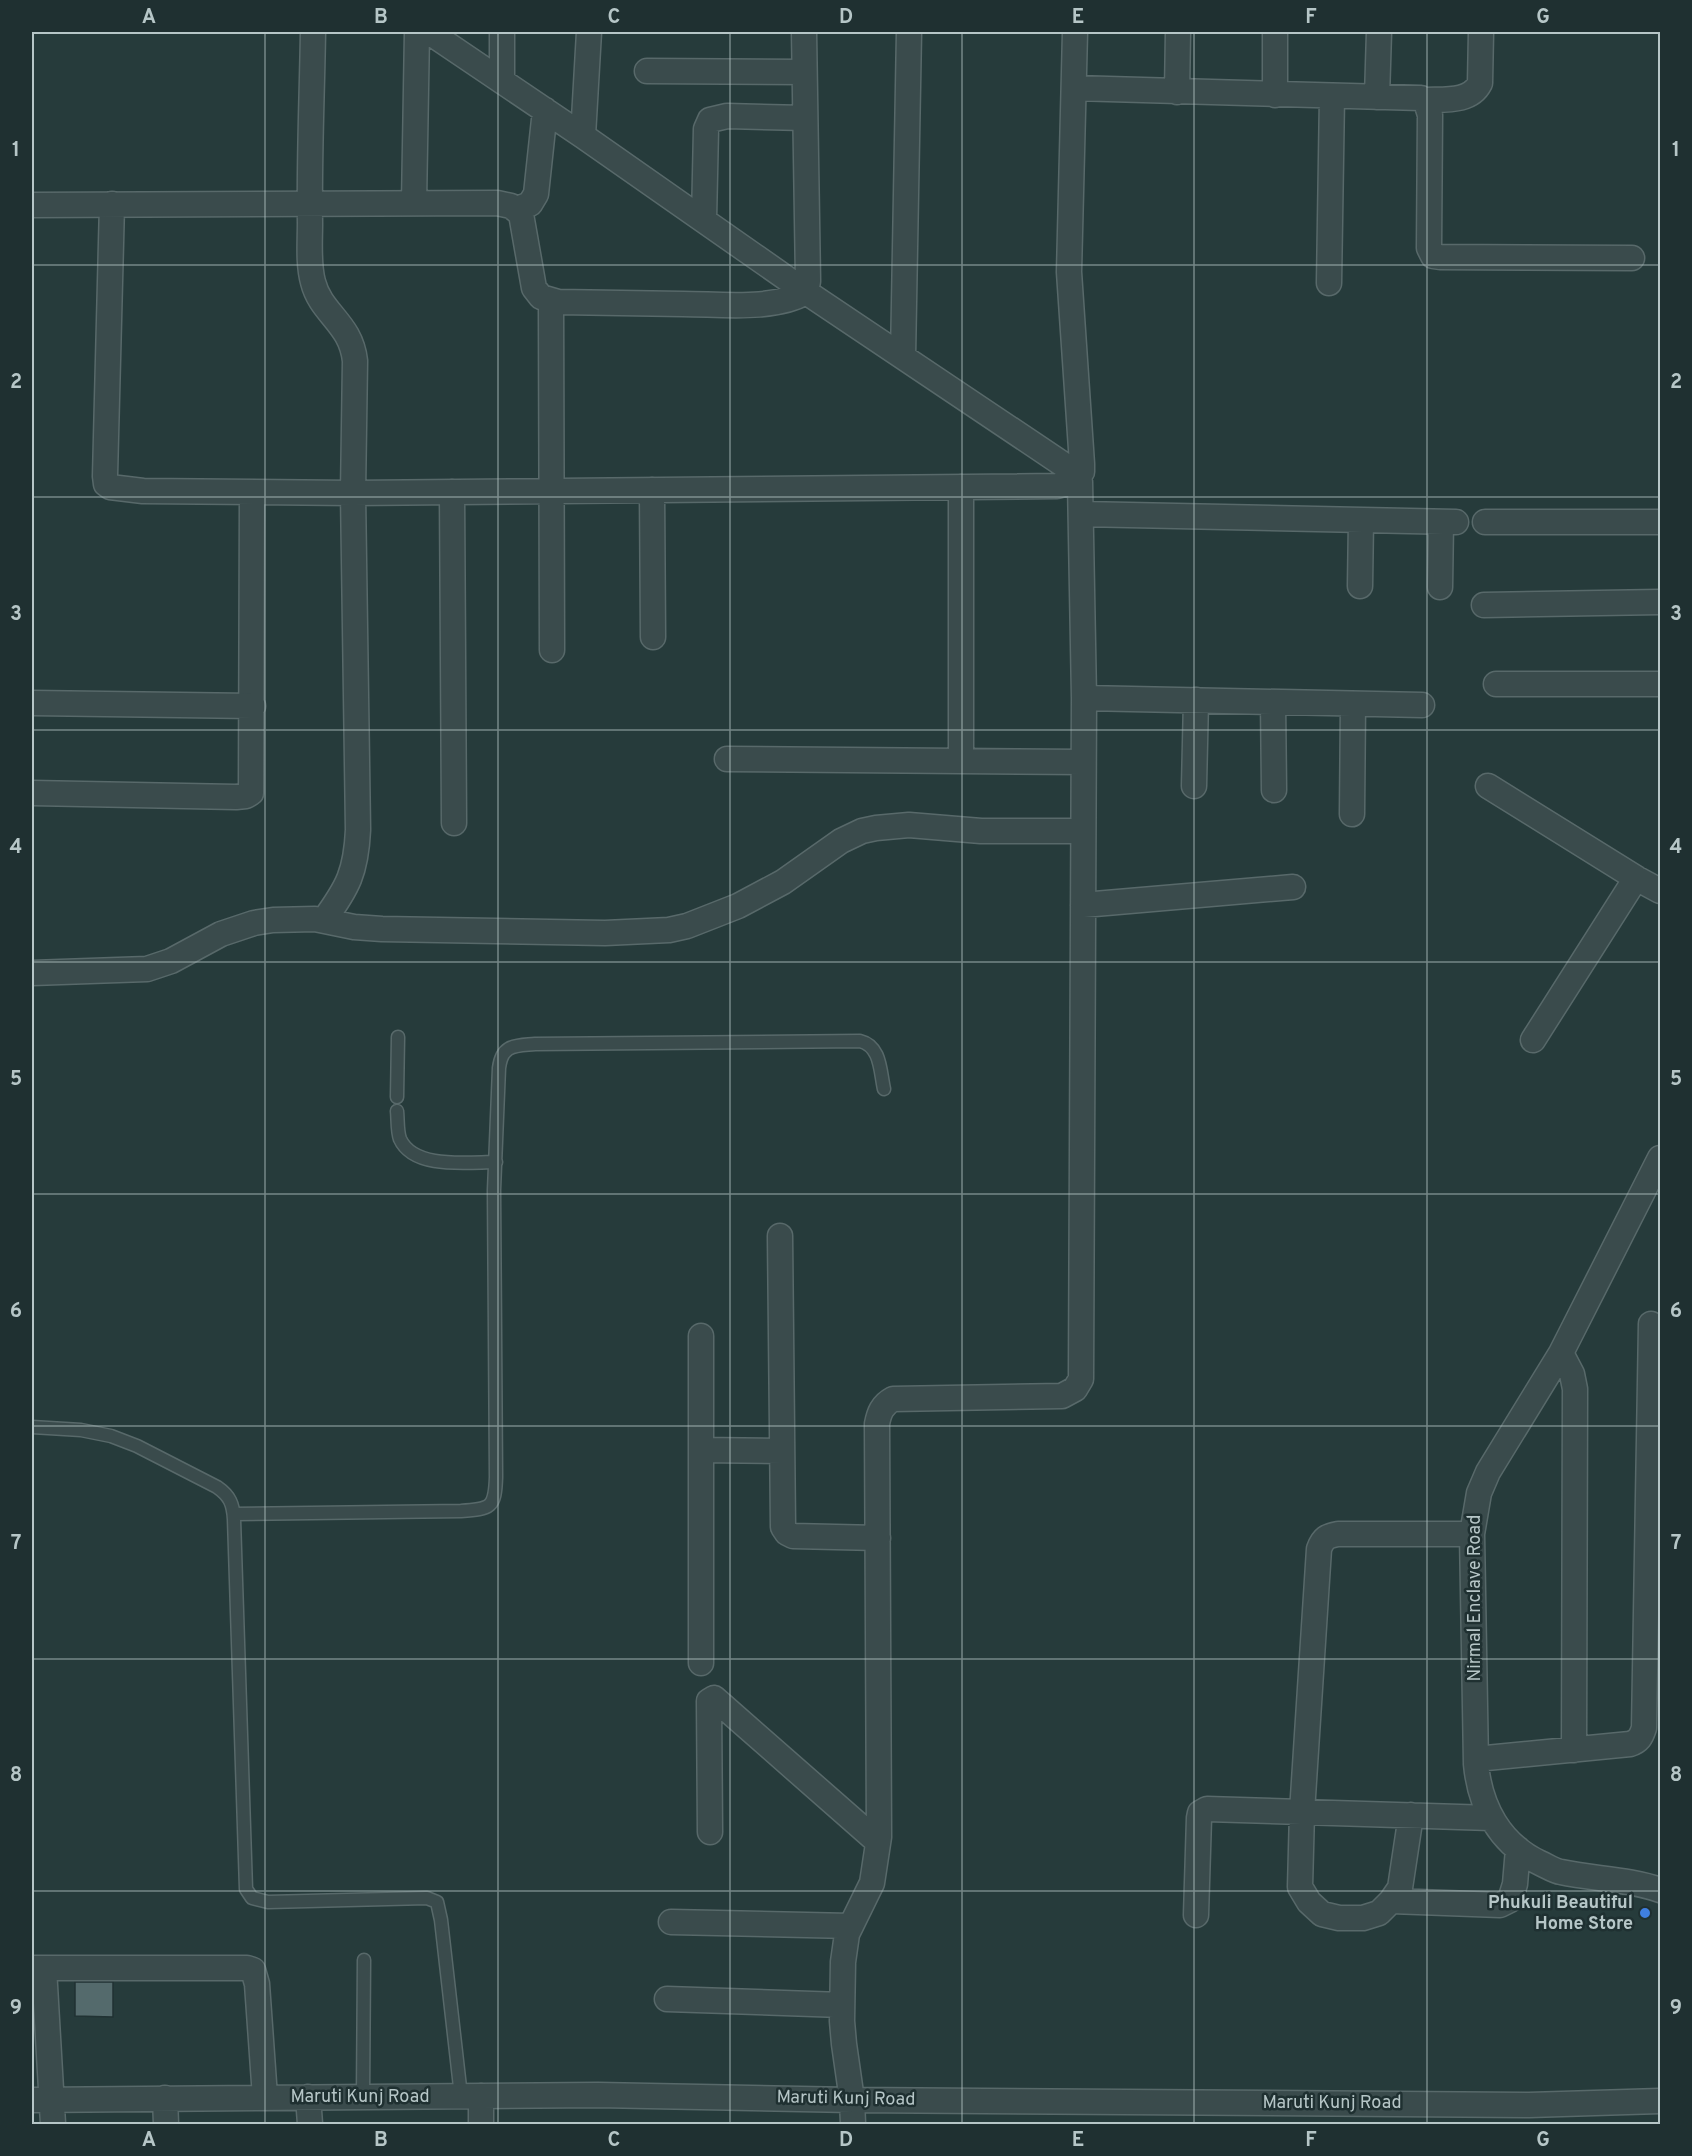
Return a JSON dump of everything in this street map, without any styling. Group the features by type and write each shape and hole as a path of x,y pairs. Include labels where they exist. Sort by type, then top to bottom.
{"street":[{"path":"313,32 309,204 313,283 318,294 348,334 355,361 353,493 357,851 348,885 324,920"},
{"path":"414,203 417,32"},
{"path":"429,32 583,135 806,292 1064,465 1079,478"},
{"path":"502,32 502,80"},
{"path":"583,135 589,32"},
{"path":"804,32 809,268 806,292"},
{"path":"903,357 909,32"},
{"path":"853,2124 844,2044 843,1962 851,1926 872,1884 878,1842 877,1424 879,1413 887,1402 892,1400 1062,1396 1075,1389 1081,1379 1084,698 1079,478 1082,464 1069,272 1075,32"},
{"path":"1177,93 1178,32"},
{"path":"1275,32 1275,95"},
{"path":"1377,97 1379,32"},
{"path":"1074,88 1424,100 1463,98 1477,90 1480,83 1481,32"},
{"path":"647,71 804,72"},
{"path":"1329,283 1332,96"},
{"path":"1424,100 1430,115 1429,248 1433,256 1632,258"},
{"path":"517,209 530,204 536,194 545,110"},
{"path":"704,220 706,129 710,120 727,116 805,117"},
{"path":"32,205 497,202 517,209 521,214 534,288 541,297 550,302 749,305 781,301 806,292"},
{"path":"111,204 106,484 110,487 143,491 353,493 1058,486 1076,482 1079,478"},
{"path":"550,302 552,650"},
{"path":"961,487 961,761"},
{"path":"652,490 653,637"},
{"path":"452,492 454,823"},
{"path":"32,793 236,797 250,795 253,787 252,493"},
{"path":"1081,514 1448,522 1440,587"},
{"path":"1360,585 1361,520"},
{"path":"1485,522 1660,522"},
{"path":"1484,604 1660,602"},
{"path":"1496,684 1660,684"},
{"path":"1084,698 1422,705"},
{"path":"1194,786 1196,700"},
{"path":"1274,702 1274,790"},
{"path":"32,703 253,706"},
{"path":"1352,814 1353,704"},
{"path":"727,759 1083,762"},
{"path":"1488,786 1660,891"},
{"path":"32,974 147,969 171,962 221,934 254,923 306,918 354,927 382,929 604,933 669,930 687,926 738,906 783,882 841,841 862,831 909,825 981,831 1083,831"},
{"path":"1533,1040 1636,878"},
{"path":"1083,905 1293,887"},
{"name":"Nirmal Enclave Road","path":"1660,1158 1561,1353 1488,1472 1475,1512 1472,1534 1478,1786 1494,1826 1529,1858 1558,1872 1660,1890"},
{"path":"780,1236 783,1527 793,1536 878,1538"},
{"path":"1476,1759 1636,1742 1644,1728 1651,1324"},
{"path":"701,1336 701,1663"},
{"path":"1561,1353 1572,1374 1575,1389 1574,1750"},
{"path":"701,1450 782,1451"},
{"path":"1411,1815 1400,1888 1392,1901 1379,1912 1363,1917 1339,1918 1322,1914 1309,1902 1300,1887 1302,1812 1319,1549 1327,1536 1338,1534 1472,1534"},
{"path":"710,1832 709,1701 714,1698 878,1842"},
{"path":"1196,1915 1200,1813 1207,1809 1491,1818"},
{"path":"1392,1901 1500,1905 1509,1900 1515,1884 1518,1850"},
{"path":"671,1922 851,1926"},
{"path":"53,2124 42,2100 38,1968 247,1968 253,1970 257,1984 265,2097"},
{"path":"667,1999 842,2005"},
{"name":"Maruti Kunj Road","path":"42,2100 598,2095 852,2100 1529,2105 1660,2101"},
{"path":"471,2096 481,2124"},
{"path":"308,2097 310,2124"},
{"path":"165,2098 166,2124"}],"lane":[{"path":"397,1096 398,1037"},
{"path":"234,1514 461,1511 480,1510 492,1503 495,1496 496,1477 496,1162 499,1068 500,1058 511,1047 535,1044 860,1041 874,1048 884,1089"},
{"path":"397,1111 400,1139 418,1156 434,1162 496,1162"},
{"path":"32,1427 81,1430 111,1436 217,1487 228,1496 234,1514 246,1890 252,1898 268,1902 427,1898 437,1902 471,2096"},
{"path":"363,2097 364,1960"}],"building":[{"path":"75,1982 113,1982 113,2017 75,2016"}],"place":[{"name":"Phukuli Beautiful Home Store","path":"1645,1913"}]}
